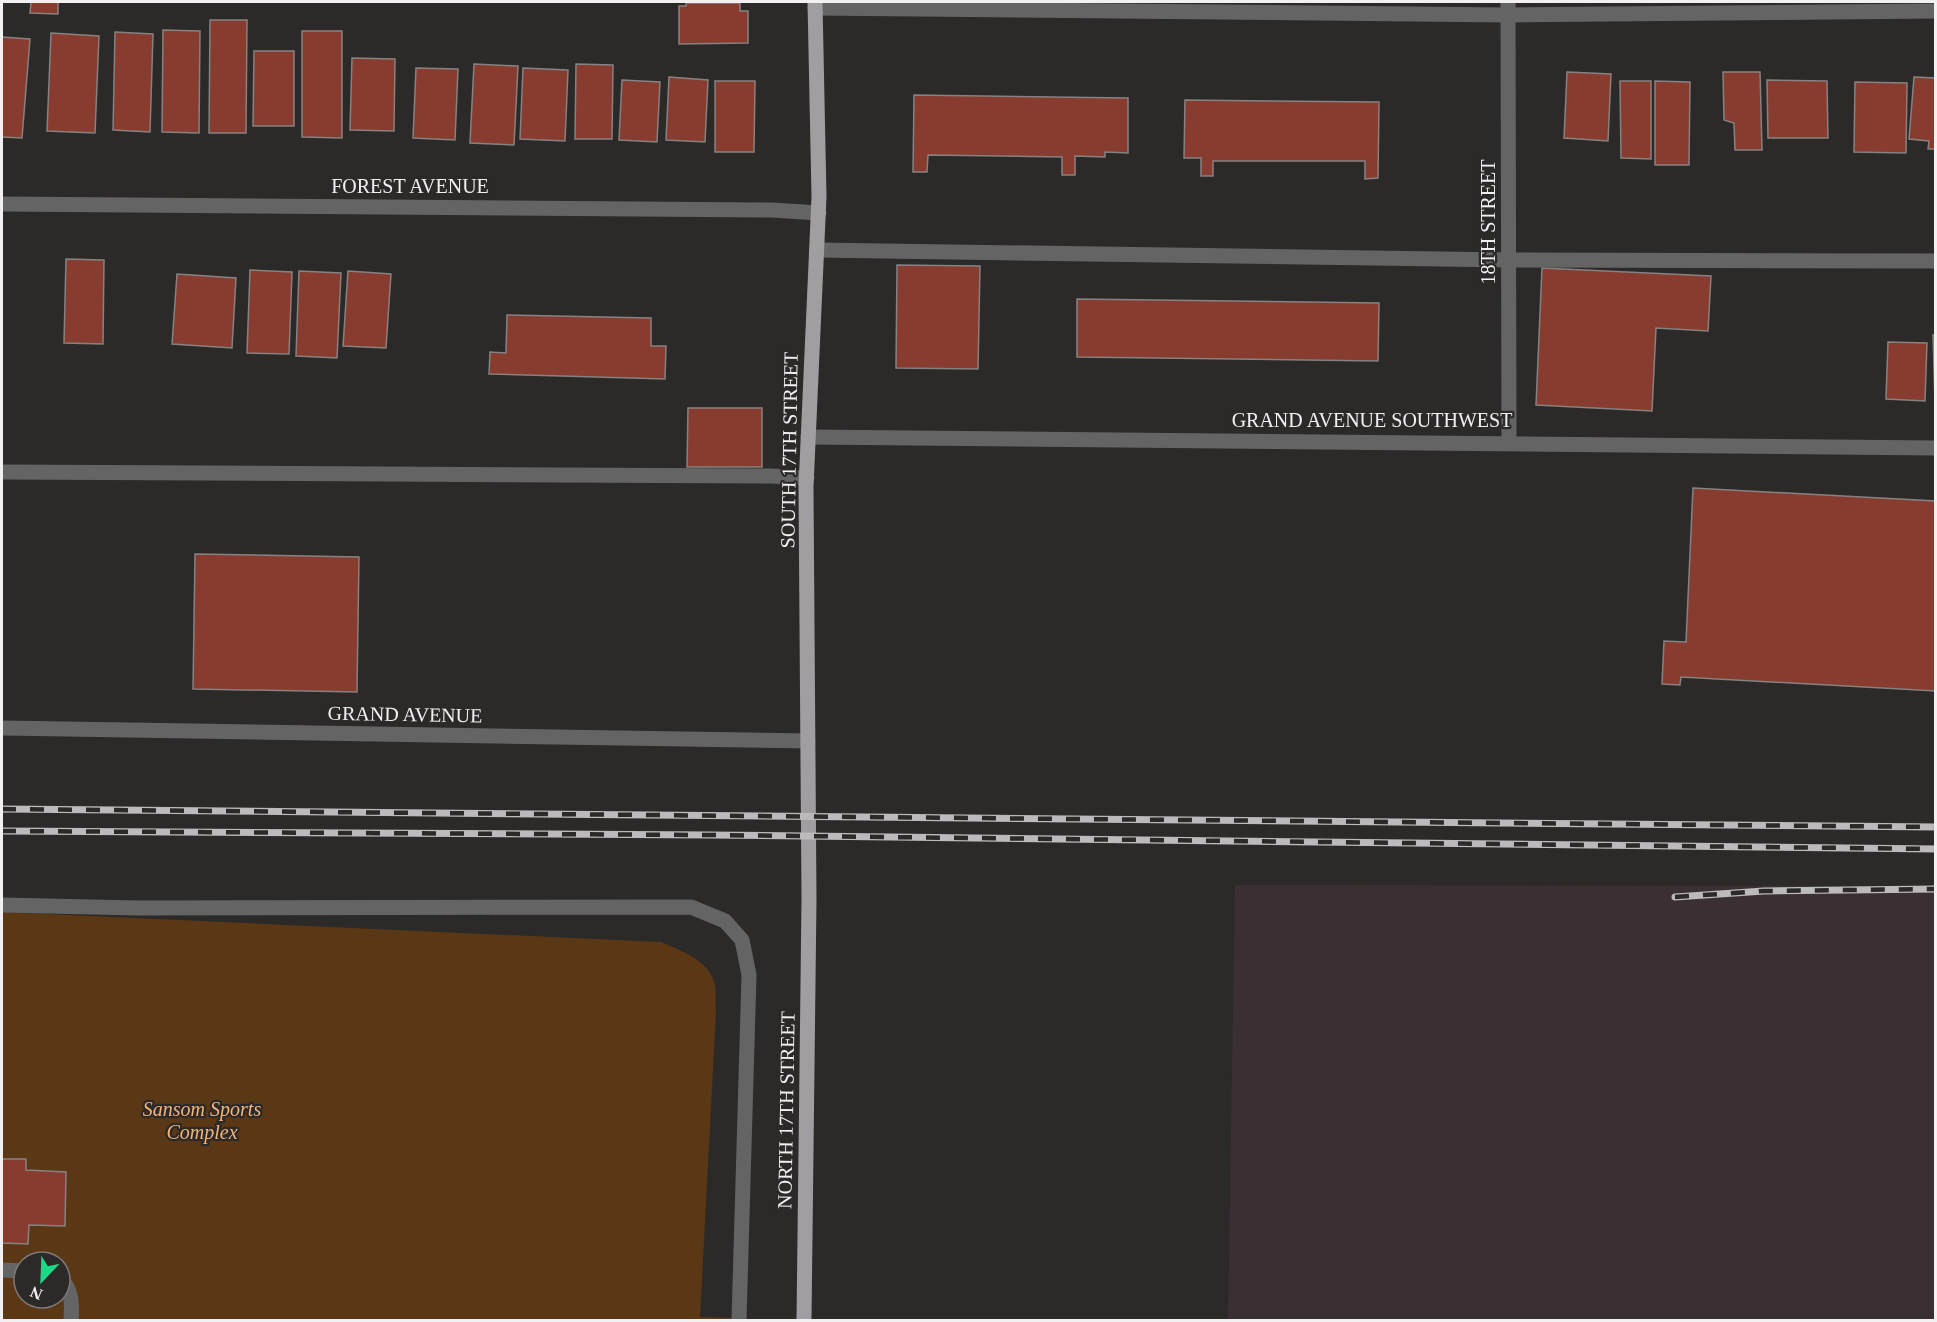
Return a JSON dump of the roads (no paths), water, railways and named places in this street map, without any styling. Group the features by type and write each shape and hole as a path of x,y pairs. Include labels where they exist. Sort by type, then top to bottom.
{"main road":[{"name":"SOUTH 17TH STREET","path":"809,899 807,478 819,213 815,5"},
{"name":"NORTH 17TH STREET","path":"804,1320 809,899"}],"street":[{"path":"815,5 1935,11"},
{"name":"18TH STREET","path":"1508,8 1509,442"},
{"name":"FOREST AVENUE","path":"2,204 749,210 819,213"},
{"path":"817,250 1509,260 1935,261"},
{"name":"GRAND AVENUE SOUTHWEST","path":"808,436 1935,448"},
{"path":"2,472 807,478"},
{"name":"GRAND AVENUE","path":"2,728 808,741"},
{"path":"2,905 138,908 691,907 725,921 742,940 748,975 739,1320"}],"railway":[{"path":"2,809 1936,827"},
{"path":"2,831 710,835 1936,849"},
{"path":"1675,897 1764,891 1936,889"}],"park label":[{"name":"Sansom Sports Complex","path":"202,1120"}]}
